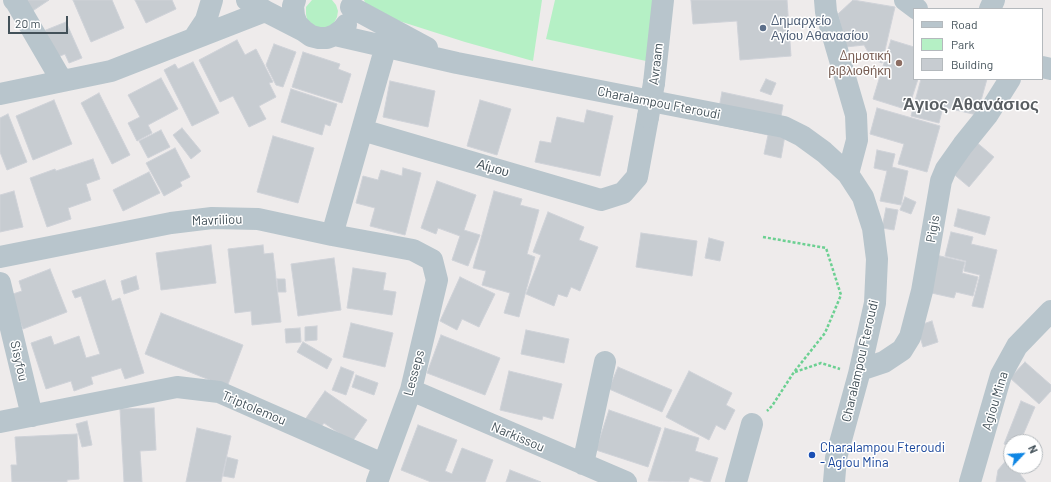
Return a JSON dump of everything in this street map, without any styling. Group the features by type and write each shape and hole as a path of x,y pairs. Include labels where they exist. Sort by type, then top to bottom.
{"street":[{"path":"194,38 206,20 212,0"},
{"path":"295,0 293,6 294,16 304,31"},
{"name":"Avraam","path":"623,193 637,177 654,83 663,0"},
{"path":"825,0 826,12 856,115 857,140 848,174"},
{"path":"905,0 916,8"},
{"path":"16,1 62,81"},
{"path":"335,35 342,30 347,23 350,15 350,3"},
{"name":"Charalampou Fteroudi","path":"350,3 457,63"},
{"path":"0,94 111,71 194,38 256,5"},
{"name":"Charalampou Fteroudi","path":"256,5 311,36 327,38 335,35 457,63 784,127 802,136 824,152 848,174 863,197 873,228 877,259 875,303 860,370 836,458 834,482"},
{"path":"332,235 386,46"},
{"name":"Pigis","path":"860,370 884,362 902,350 910,337 922,291 941,181 946,169 988,114 1009,80"},
{"name":"Αίμου","path":"362,130 601,200 623,193"},
{"name":"Mavriliou","path":"0,257 171,223 212,218 258,219 413,250 432,260"},
{"name":"Lesseps","path":"380,473 411,390 437,280 432,260"},
{"name":"Sisyfou","path":"0,284 32,416"},
{"name":"Agiou Mina","path":"970,482 1001,375 1017,346 1051,311"},
{"path":"583,464 606,362"},
{"name":"Triptolemou","path":"0,422 177,387 219,392 380,473"},
{"name":"Narkissou","path":"411,390 626,482"},
{"path":"736,482 752,424"}],"path":[{"path":"763,237 826,248 841,295 825,333 794,372 772,406"},
{"path":"794,372 821,363"}],"green space":[{"path":"312,0 332,0 336,5 338,11 337,17 334,23 329,27 317,28 307,20 306,7"},
{"path":"364,0 542,0 533,61 465,42 396,20 366,5"},
{"path":"555,0 660,0 646,61 546,39"}],"building":[{"path":"18,0 49,0 25,16"},
{"path":"73,0 112,0 124,28 91,42"},
{"path":"135,0 172,0 176,9 146,23"},
{"name":"Δημαρχείο Αγίου Αθανασίου","path":"691,0 787,0 791,56 740,60 737,21 693,24"},
{"path":"853,0 895,7 882,63 872,59 864,45 846,47 838,14"},
{"path":"66,22 82,58 69,63 65,54 53,59 41,32"},
{"path":"237,40 245,55 256,49 273,82 269,83 276,97 259,106 266,119 249,127 233,96 220,102 199,60"},
{"name":"Δημοτική βιβλιοθήκη","path":"891,40 913,47 913,80 918,80 908,110 873,99"},
{"path":"274,44 296,52 283,87 276,85 266,65"},
{"path":"303,52 340,64 338,69 351,74 342,103 292,87"},
{"path":"193,62 219,113 192,126 164,70 175,64 178,69"},
{"path":"161,78 178,109 148,125 152,133 137,141 128,123 140,117 128,95"},
{"path":"766,79 776,83 771,95 760,91"},
{"path":"921,80 987,80 977,115 943,107 939,123 911,116"},
{"path":"390,81 435,91 428,127 383,117"},
{"path":"291,89 337,104 330,126 325,124 322,135 281,122"},
{"path":"722,92 783,105 780,122 787,124 781,158 764,154 768,135 716,124"},
{"path":"99,93 130,155 112,164 81,103"},
{"path":"54,100 72,144 33,160 16,116"},
{"path":"480,100 511,109 497,155 467,146"},
{"path":"877,108 940,126 927,172 898,164 904,144 870,134"},
{"path":"587,110 613,116 600,176 535,162 540,141 551,143 557,117 584,123"},
{"path":"8,114 27,162 7,170 0,152 0,118"},
{"path":"182,128 201,151 191,159 173,135"},
{"path":"161,130 170,147 148,158 139,141"},
{"path":"273,136 314,148 298,203 257,192"},
{"path":"975,141 994,157 969,187 950,171"},
{"path":"175,148 190,177 180,182 182,186 164,196 146,163"},
{"path":"877,150 895,154 892,167 908,171 901,205 880,201 887,171 874,168"},
{"path":"93,159 100,179 86,184 91,200 68,208 71,219 47,227 30,178 55,169 56,171"},
{"path":"403,168 421,173 405,235 370,226 375,208 356,203 363,176 378,180 381,170 402,176"},
{"path":"149,172 160,193 123,211 113,190"},
{"path":"437,181 476,195 464,230 480,235 468,266 452,260 460,236 438,228 436,234 421,228"},
{"path":"14,191 23,227 0,232 0,195"},
{"path":"494,191 522,199 520,205 539,210 527,254 535,257 519,317 504,313 510,293 482,285 486,271 473,268"},
{"path":"905,197 916,202 911,214 900,210"},
{"path":"886,208 898,210 894,230 882,228"},
{"path":"958,209 990,217 985,235 954,226"},
{"path":"548,212 584,227 579,240 598,247 580,291 571,287 567,297 558,294 554,306 526,294 541,255 533,252"},
{"path":"951,232 973,237 971,244 997,250 983,308 972,306 980,275 964,271 966,261 945,256"},
{"path":"641,233 697,241 692,276 636,267"},
{"path":"709,238 724,242 720,261 705,258"},
{"path":"211,245 216,283 161,290 156,253"},
{"path":"263,245 264,254 273,253 281,322 252,325 251,311 235,313 228,249"},
{"path":"936,255 965,262 962,273 978,277 973,296 956,292 954,298 927,292"},
{"path":"334,258 341,310 298,316 291,264"},
{"path":"353,268 386,273 383,290 396,292 392,315 347,308"},
{"path":"50,269 67,312 23,329 10,295 22,291 19,281"},
{"path":"136,276 139,289 124,294 121,281"},
{"path":"460,277 495,294 479,327 462,319 457,330 440,321"},
{"path":"277,279 285,279 286,292 278,292"},
{"path":"105,280 112,301 120,298 144,373 125,379 121,368 91,377 93,384 74,391 71,381 46,389 31,343 51,336 54,345 79,336 86,358 100,354 81,296 75,298 72,291"},
{"path":"161,313 243,345 227,387 145,354"},
{"path":"932,321 938,342 923,347 917,326"},
{"path":"351,323 393,333 385,367 343,357"},
{"path":"317,326 317,340 305,341 305,327"},
{"path":"300,328 301,342 286,343 285,329"},
{"path":"526,330 569,339 564,363 521,354"},
{"path":"441,335 500,358 485,395 427,373"},
{"path":"303,342 332,359 327,369 297,352"},
{"path":"1025,362 1051,385 1051,391 1039,404 1010,378"},
{"path":"341,367 354,372 346,395 332,390"},
{"path":"618,367 672,390 662,412 609,389"},
{"path":"509,371 562,384 553,419 543,416 542,420 500,410"},
{"path":"689,371 732,393 726,405 735,410 725,430 716,425 709,440 666,417"},
{"path":"356,375 378,383 374,395 352,387"},
{"path":"325,391 367,420 352,442 324,423 318,431 304,421"},
{"path":"1021,401 1035,407 1023,434 1008,434"},
{"path":"154,408 156,450 140,451 142,482 124,482 120,409"},
{"path":"609,410 661,428 648,467 596,450"},
{"path":"87,421 92,445 82,447 76,424"},
{"path":"418,425 457,440 445,471 452,474 462,448 493,460 485,482 431,482 401,470"},
{"path":"197,428 231,436 221,482 186,482"},
{"path":"665,428 699,438 695,451 718,458 710,482 690,477 688,482 648,481"},
{"path":"77,434 79,479 67,480 67,482 12,482 11,465 17,465 15,437"},
{"path":"227,457 238,460 234,478 223,476"},
{"path":"1003,464 1003,474 1020,474 1026,482 996,482 998,470"},
{"path":"510,470 541,482 506,482"}],"place":[{"name":"Δημαρχείο Αγίου Αθανασίου","path":"763,28"},
{"name":"Δημοτική βιβλιοθήκη","path":"899,63"},
{"name":"Charalampou Fteroudi - Agiou Mina","path":"812,455"}],"district":[{"name":"Άγιος Αθανάσιος","path":"971,104"}]}
